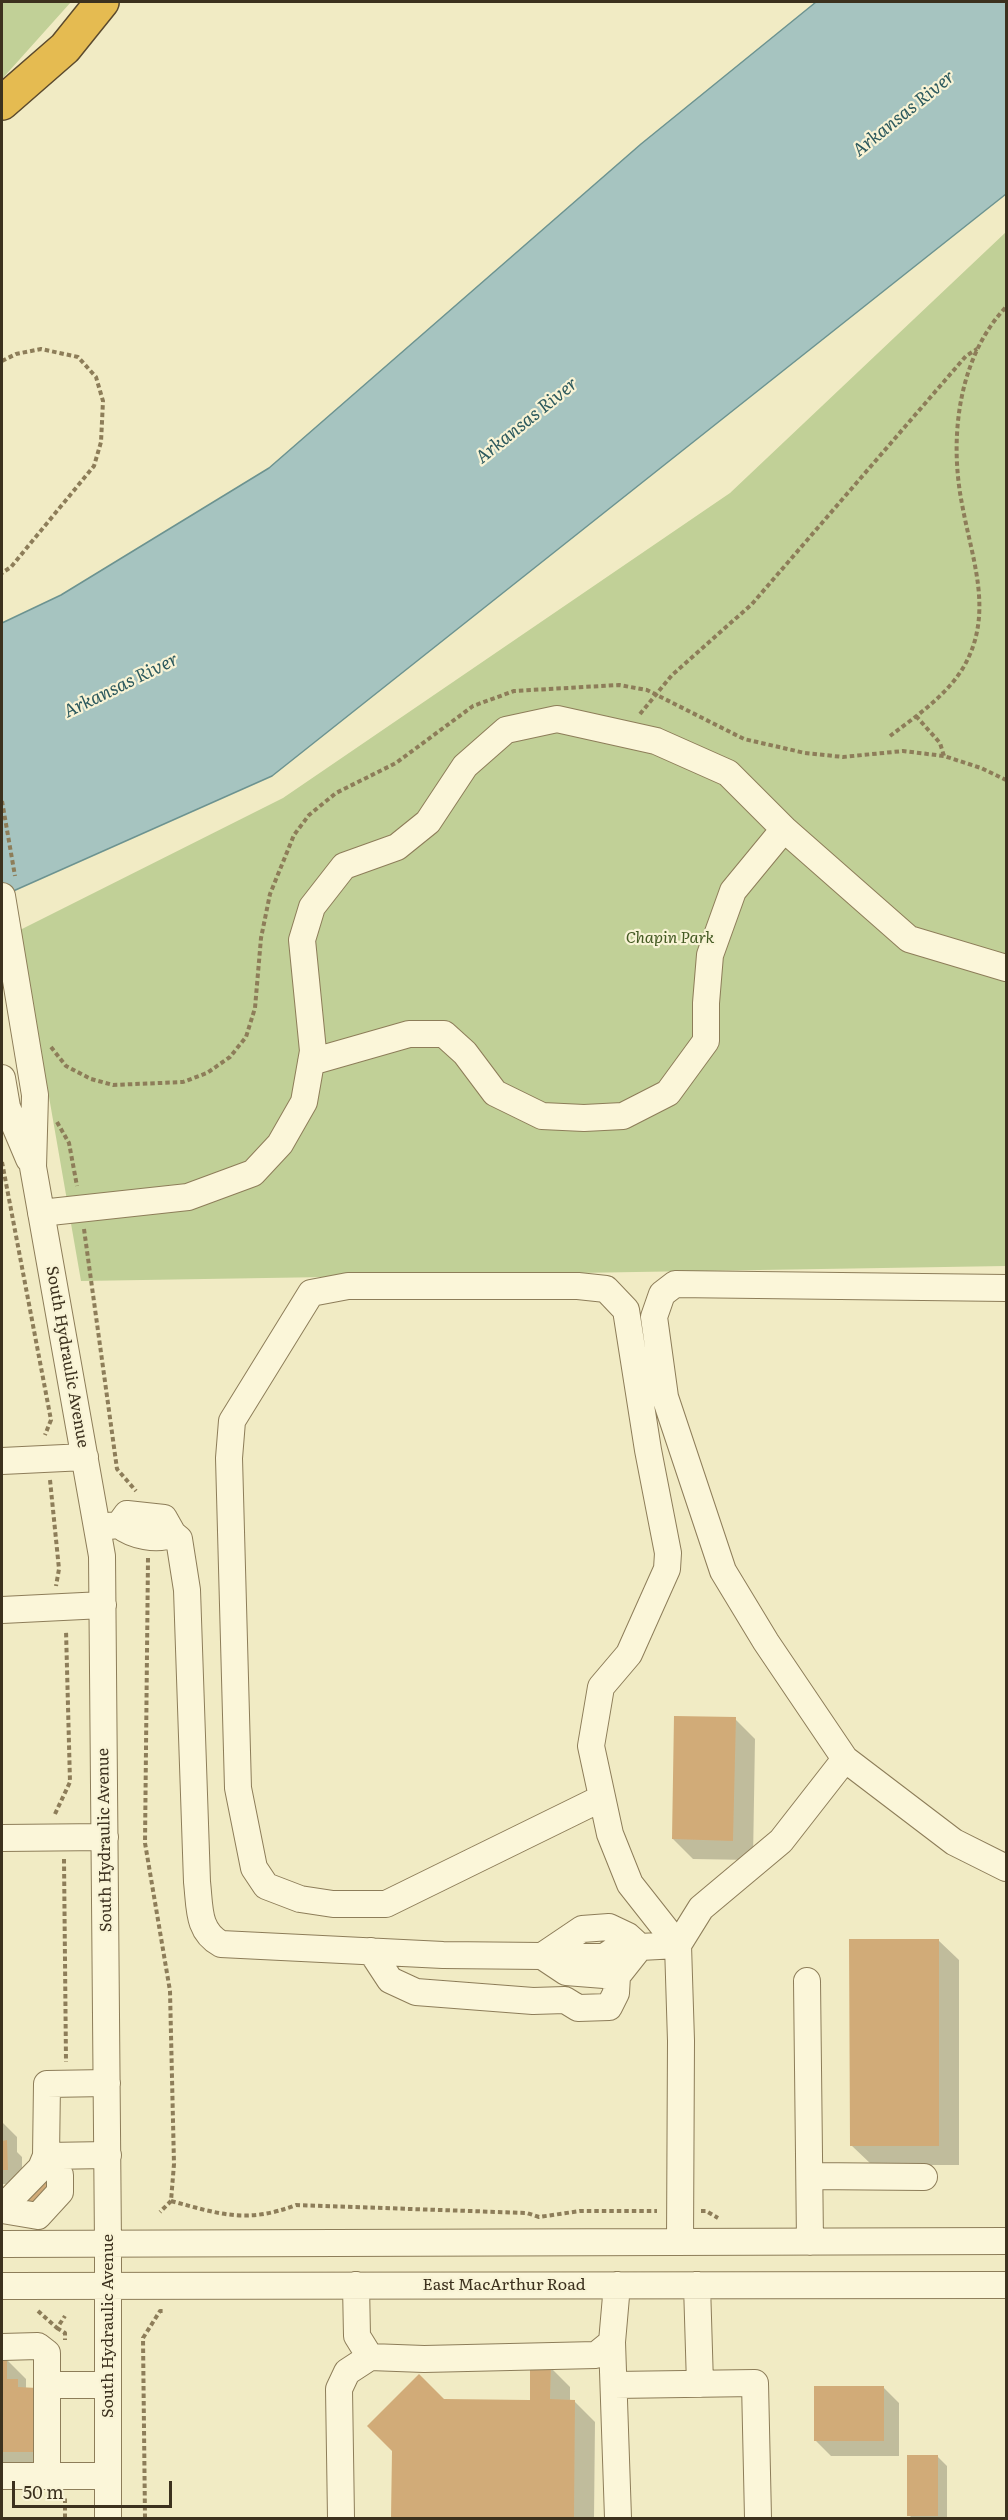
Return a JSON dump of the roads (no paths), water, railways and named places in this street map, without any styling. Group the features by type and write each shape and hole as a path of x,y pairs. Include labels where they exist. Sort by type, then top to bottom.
{"highway":[{"path":"2,102 65,48 102,2"}],"street":[{"path":"41,1213 188,1197 254,1173 280,1144 304,1102 313,1051 302,940 312,907 344,867 398,847 428,822 465,766 507,730 557,719 657,741 728,773 784,829 909,939 1006,968"},
{"path":"311,1062 409,1034 444,1034 465,1053 495,1093 542,1116 584,1118 623,1116 668,1093 706,1041 710,954 733,891 784,829"},
{"name":"South Hydraulic Avenue","path":"2,896 35,1095 33,1167 85,1457 108,1526 102,1556 108,2155 108,2518"},
{"name":"South Hydraulic Avenue","path":"2,1078 7,1107 33,1167"},
{"path":"1006,1288 675,1284 662,1294 654,1317 665,1397 723,1571 766,1642 845,1759 954,1842 1006,1868"},
{"path":"602,1798 386,1904 333,1904 300,1899 266,1886 254,1868 238,1788 229,1458 232,1421 311,1293 348,1286 579,1286 606,1289 626,1310 668,1561 667,1569 629,1654 601,1687 591,1746 610,1834 630,1884 678,1945"},
{"path":"2,1461 85,1457"},
{"path":"108,1526 127,1514 146,1525 164,1518 173,1534 179,1539 187,1590 197,1882 203,1928 210,1938 221,1944 371,1951 542,1956 569,1952 580,1957 604,1957 616,1973"},
{"path":"2,1610 103,1605"},
{"path":"680,2242 681,2041 678,1945 701,1908 781,1840 845,1759"},
{"path":"2,1838 105,1837"},
{"path":"542,1956 582,1929 609,1927 628,1936 640,1947"},
{"path":"371,1951 390,1980 416,1992 533,2001 565,2000 578,2008 609,2007 616,1973 640,1947 678,1945"},
{"path":"542,1956 566,1972 616,1973"},
{"path":"807,1981 810,2242"},
{"path":"2,2209 38,2216 60,2192 60,2175 46,2156 46,2084 107,2083"},
{"path":"46,2156 108,2155"},
{"path":"810,2176 924,2177"},
{"path":"2,2244 1006,2241"},
{"path":"356,2285 357,2336 370,2357"},
{"path":"617,2285 612,2342 618,2518"},
{"path":"698,2285 700,2384"},
{"name":"East MacArthur Road","path":"2,2286 1006,2285"},
{"path":"341,2518 339,2389 347,2372 370,2357 424,2359 596,2355 612,2342"},
{"path":"2,2347 38,2346 46,2353 47,2476"},
{"path":"614,2385 755,2383 758,2518"},
{"path":"46,2385 108,2385"},
{"path":"2,2476 108,2476"}],"water":[{"name":"Arkansas River","path":"816,2 1006,2 1006,194 272,776 2,896 2,623 61,595 269,468 641,144"}],"park label":[{"name":"Chapin Park","path":"670,938"}]}
